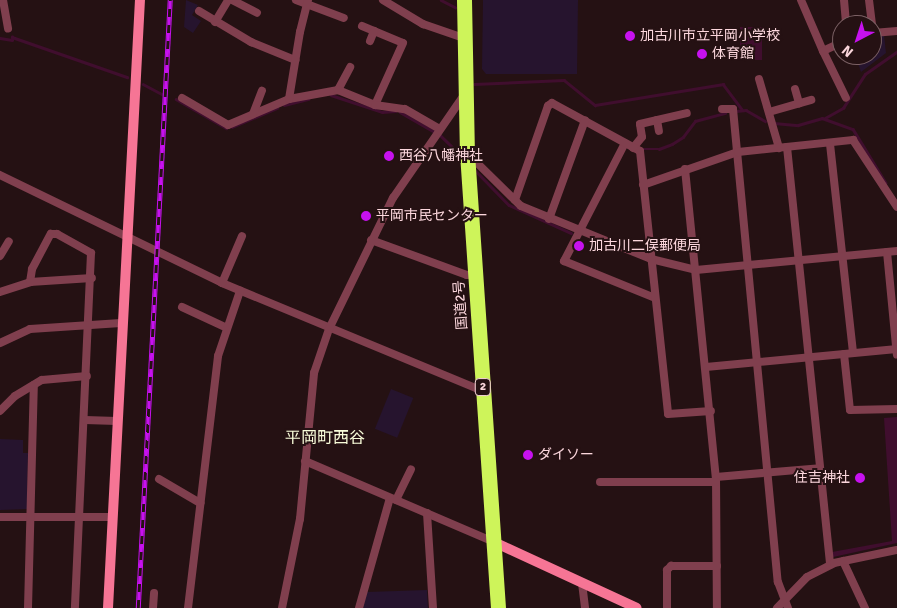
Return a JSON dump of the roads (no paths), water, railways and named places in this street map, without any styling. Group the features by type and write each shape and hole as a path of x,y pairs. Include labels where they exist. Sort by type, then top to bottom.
{"highway":[{"name":"国道2号","path":"464,0 464,95 467,159 498,608"}],"street":[{"path":"3,0 8,29"},
{"path":"108,608 140,0"},
{"path":"215,22 228,0"},
{"path":"232,0 243,3 257,13"},
{"path":"296,0 308,2 344,18"},
{"path":"383,0 423,24 464,38"},
{"path":"801,0 823,51 842,81 846,98"},
{"path":"844,0 845,15"},
{"path":"869,0 873,33 897,32"},
{"path":"289,99 295,60 308,2"},
{"path":"199,11 215,22 295,60"},
{"path":"362,26 403,43 375,105"},
{"path":"370,41 374,31"},
{"path":"823,51 832,47"},
{"path":"338,90 350,67"},
{"path":"759,79 769,112 783,147 798,261 830,565"},
{"path":"795,89 799,103"},
{"path":"182,98 228,125 289,99 338,90 375,105 405,109 437,131"},
{"path":"253,114 262,91"},
{"path":"282,608 300,519 314,373 330,329 371,240 393,198 437,131 464,95"},
{"path":"769,112 810,100"},
{"path":"515,200 548,106 556,103 640,151 668,414 711,411"},
{"path":"722,109 733,109 778,582 788,608"},
{"path":"633,148 642,137 640,124 687,113"},
{"path":"549,218 585,120"},
{"path":"657,120 659,131"},
{"path":"643,185 738,152 830,144 853,140 897,207"},
{"path":"625,143 564,261 655,298"},
{"path":"830,144 842,256 849,353 850,410 897,409"},
{"path":"467,159 515,200 549,218 651,259 696,270 747,267 897,251"},
{"path":"685,169 711,411 716,480 717,608"},
{"path":"0,175 222,283 483,391"},
{"path":"30,282 32,269 51,234 87,248 92,258 81,518 75,608"},
{"path":"222,283 242,236"},
{"path":"0,256 9,240"},
{"path":"371,240 467,276 475,274"},
{"path":"887,252 897,354"},
{"path":"0,292 30,282 92,278"},
{"path":"188,608 218,356 225,327 240,291"},
{"path":"182,307 225,327"},
{"path":"0,342 30,329 90,323 122,323"},
{"path":"706,367 897,349"},
{"path":"0,409 34,385 51,378 87,376"},
{"path":"28,608 34,385"},
{"path":"85,420 117,421"},
{"path":"305,462 494,542 637,608"},
{"path":"600,482 716,480 768,472 820,468"},
{"path":"359,608 393,499 411,469"},
{"path":"158,479 200,503"},
{"path":"427,513 433,608"},
{"path":"0,518 112,518"},
{"path":"777,608 807,577 830,565 897,550"},
{"path":"843,561 865,608"},
{"path":"667,608 667,570 672,566 717,566"},
{"path":"582,583 585,608"},
{"path":"153,608 154,593"}],"waterway":[{"path":"441,0 455,7"},
{"path":"0,38 12,40 12,37 127,77"},
{"path":"825,118 843,108 865,74 897,52"},
{"path":"474,84 564,80 595,105 723,84 742,109"},
{"path":"143,84 164,95"},
{"path":"331,95 382,112 395,111"},
{"path":"176,99 226,128"},
{"path":"284,105 308,99"},
{"path":"232,127 277,108"},
{"path":"736,111 746,110 765,121"},
{"path":"400,112 440,135 460,154"},
{"path":"640,149 659,149 672,144 683,137 695,121 725,113"},
{"path":"774,123 798,125 822,118 853,129 886,183"},
{"path":"474,169 509,205 571,233"}],"railway":[{"path":"138,608 170,0"}],"place":[{"name":"加古川市立平岡小学校","path":"630,36"},
{"name":"体育館","path":"702,54"},
{"name":"西谷八幡神社","path":"389,156"},
{"name":"平岡市民センター","path":"366,216"},
{"name":"加古川二俣郵便局","path":"579,246"},
{"name":"ダイソー","path":"528,455"},
{"name":"住吉神社","path":"860,478"}],"district":[{"name":"平岡町西谷","path":"325,438"}]}
